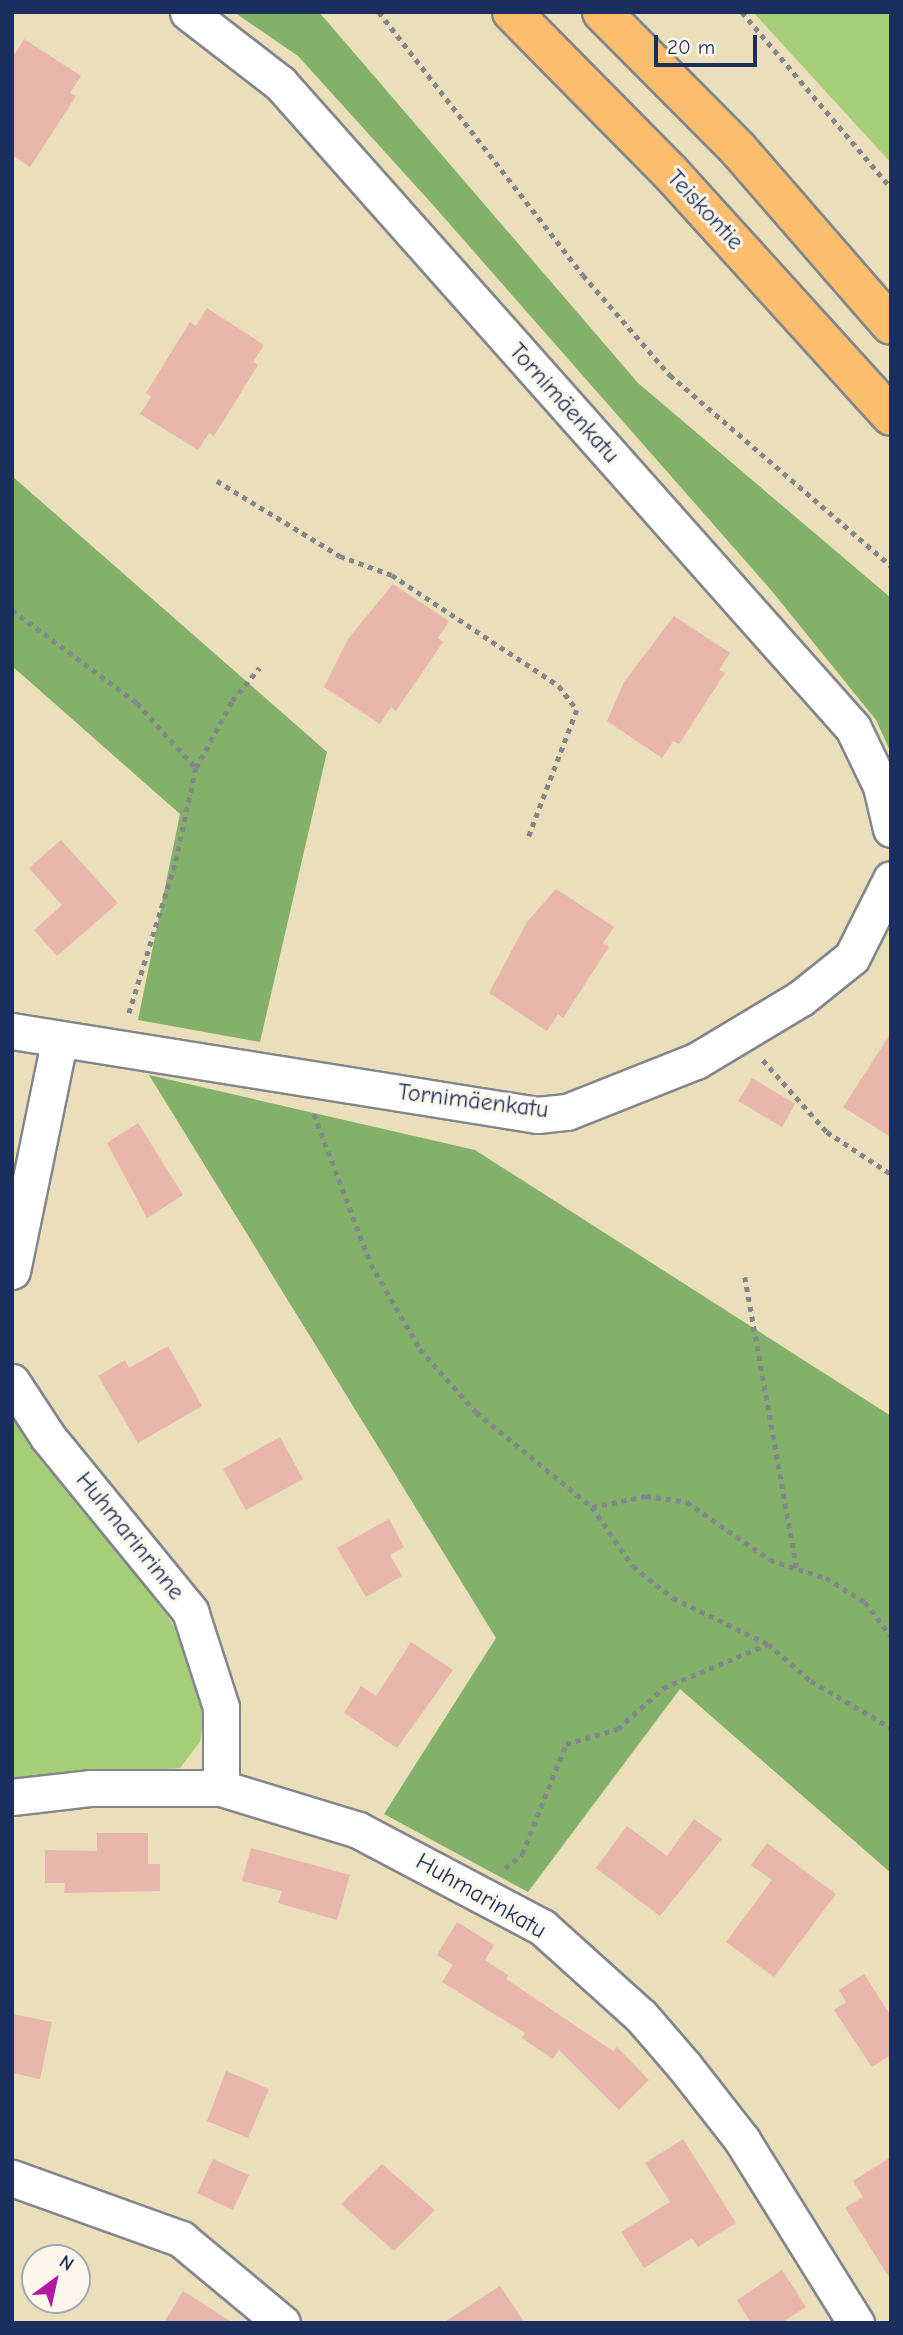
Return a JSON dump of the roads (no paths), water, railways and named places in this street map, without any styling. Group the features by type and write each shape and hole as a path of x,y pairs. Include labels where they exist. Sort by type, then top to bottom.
{"highway":[{"name":"Teiskontie","path":"512,12 670,172 891,416"},
{"path":"602,12 738,149 891,325"}],"street":[{"name":"Tornimäenkatu","path":"188,12 280,83 853,728 881,786 891,829"},
{"name":"Tornimäenkatu","path":"12,1031 59,1043 119,1044 304,1076 557,1113 605,1099 744,1034 852,957 891,879"},
{"path":"12,1271 59,1043"},
{"name":"Huhmarinrinne","path":"12,1381 48,1437 190,1611 222,1707 221,1788"},
{"name":"Huhmarinkatu","path":"12,1797 91,1788 221,1788 359,1830 480,1889 542,1927 641,2016 742,2140 856,2323"},
{"path":"12,2178 181,2239 282,2323"}]}
